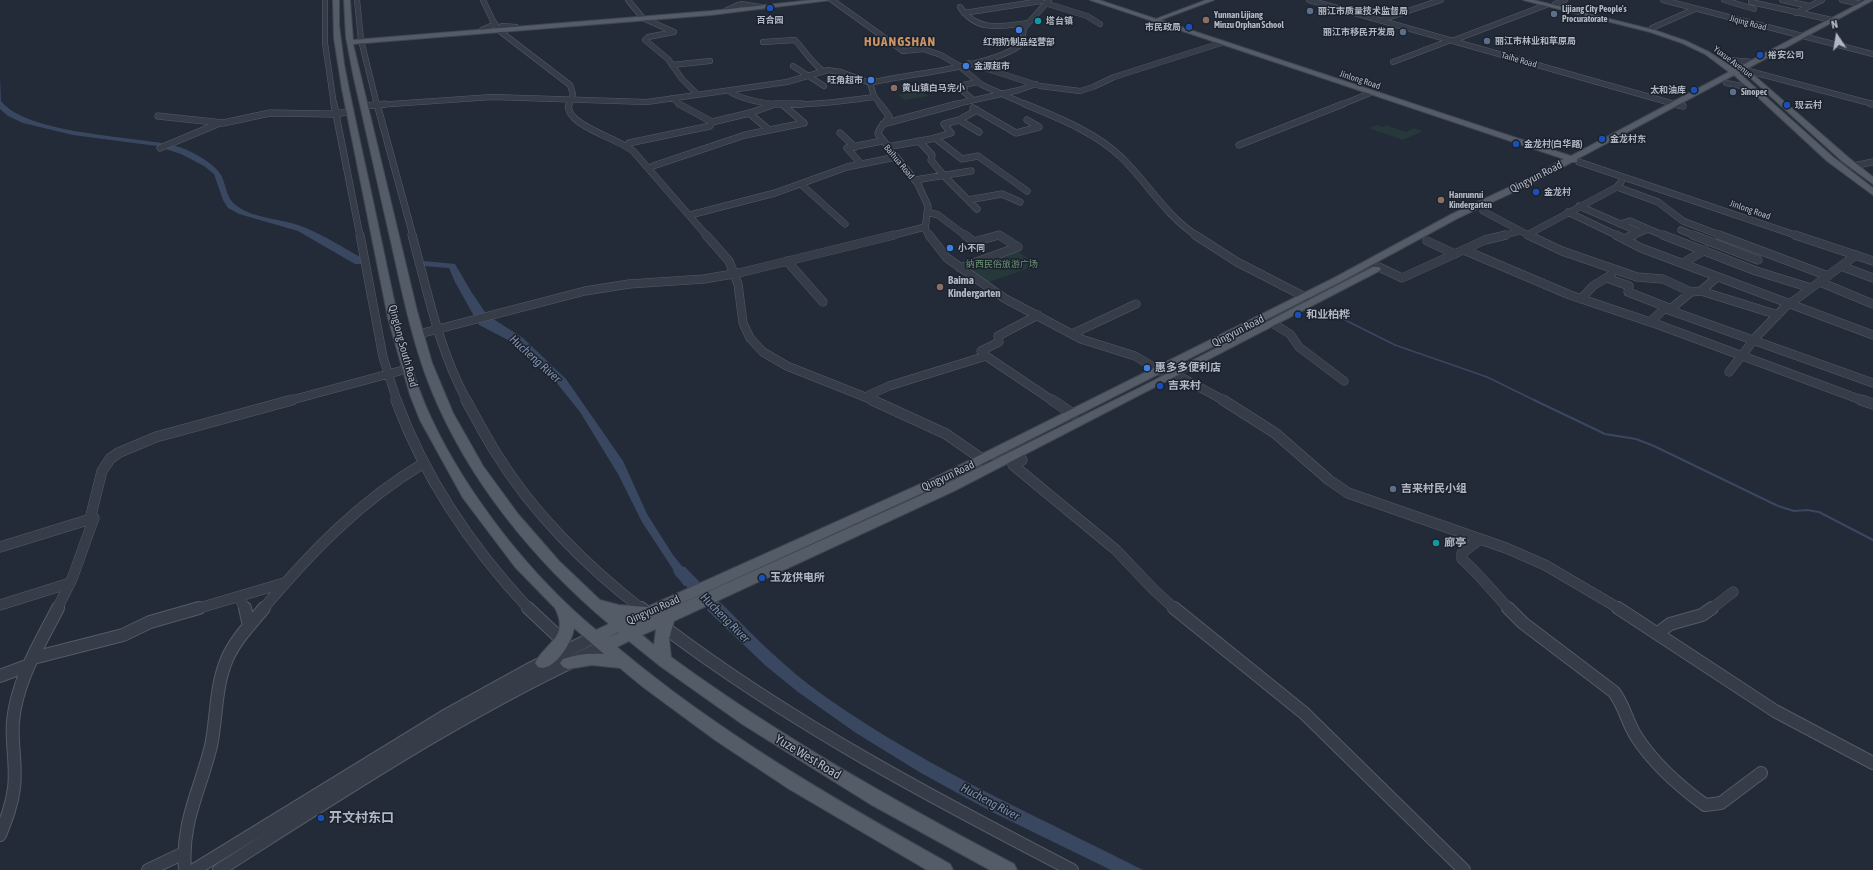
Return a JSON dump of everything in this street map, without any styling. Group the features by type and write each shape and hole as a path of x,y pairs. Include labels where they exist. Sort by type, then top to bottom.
{"main road":[{"name":"Qinglong South Road","path":"336,0 337,44 386,279 407,370 429,425 464,489 513,555 558,603 599,642"},
{"name":"Qinglong South Road","path":"347,0 350,42 419,334 431,374 448,413 483,474 501,501 536,544 592,601 625,630"},
{"path":"350,42 643,18 727,10 741,6 760,7 814,0"},
{"path":"643,18 741,6 828,0"},
{"name":"Jinlong Road","path":"1093,0 1370,93 1577,159"},
{"name":"Jinlong Road","path":"1103,0 1577,159"},
{"path":"1157,18 1206,0"},
{"path":"1157,18 1211,0"},
{"name":"Yuxue Avenue","path":"1526,0 1638,28 1678,40 1744,70 1752,88 1833,162 1873,192"},
{"name":"Yuxue Avenue","path":"1539,0 1652,28 1700,44 1730,60 1744,70 1853,166 1873,181"},
{"name":"Qingyun Road","path":"1805,37 1832,20 1866,2"},
{"name":"Qingyun Road","path":"599,642 625,630 664,617 685,602 990,461 1074,414 1305,297 1440,224 1577,159 1805,37 1873,3"},
{"name":"Qingyun Road","path":"1678,105 1726,83 1744,70"},
{"name":"Qingyun Road","path":"990,461 1015,455 1175,374 1483,211 1541,184 1577,159"},
{"path":"592,601 618,611 645,611 664,617 661,642 665,662"},
{"path":"543,662 555,652 567,629 566,617 558,603"},
{"name":"Yuze West Road","path":"625,630 665,662 727,706 815,762 922,824 1008,870"},
{"path":"599,642 678,704 750,754 845,813 944,870"},
{"path":"568,663 601,659 624,662"}],"street":[{"path":"325,0 325,45 367,275 388,374 406,426 424,463 458,520 487,560 535,614 562,641"},
{"path":"357,0 362,40 377,104 438,329 451,369 468,406 496,454 522,491 557,533 624,595 645,611"},
{"path":"483,0 502,29 570,85 573,91 569,109 573,118 588,128 622,142 632,150 693,215"},
{"path":"488,0 502,29"},
{"path":"628,0 643,18 674,32 645,40 666,57 689,87 698,95"},
{"path":"832,0 903,51 925,49 958,65 978,82 1054,116 1100,140 1122,157 1165,210 1194,235 1237,262 1305,297"},
{"name":"Taihe Road","path":"1309,0 1678,105"},
{"path":"1381,20 1441,0"},
{"path":"1555,4 1565,0"},
{"name":"Jiqing Road","path":"1663,0 1873,54"},
{"name":"Jiqing Road","path":"1667,0 1805,37"},
{"path":"1724,0 1754,9"},
{"path":"1782,0 1809,6"},
{"path":"1796,13 1822,0"},
{"path":"1842,0 1866,2"},
{"path":"964,13 1044,1 1087,16 1100,24"},
{"path":"364,106 480,98 640,102 787,82 823,71 841,72 870,83 1009,53 1022,44 1022,31 1044,1"},
{"path":"1751,2 1832,20"},
{"path":"1393,62 1546,5"},
{"path":"960,7 967,17 990,27 1028,23"},
{"path":"1652,28 1695,9"},
{"path":"763,42 795,40 805,51 811,62 823,71"},
{"path":"968,63 1058,90 1085,90 1112,78 1221,43"},
{"path":"1730,60 1744,70 1873,104"},
{"path":"672,65 710,61"},
{"path":"793,66 824,86"},
{"path":"973,100 963,91 965,88 963,85 978,82"},
{"name":"Baihua Road","path":"870,83 875,97 888,112 888,119 878,131 882,141 915,180 928,206 924,227"},
{"path":"1726,83 1752,88"},
{"path":"883,124 916,116 932,109 1004,94 1036,84"},
{"path":"728,91 736,98 779,104 875,97"},
{"path":"1239,145 1370,93"},
{"path":"672,98 684,107 712,122"},
{"path":"572,100 573,109 581,120 592,127 629,143 640,152 693,215 738,274 749,322 753,332 773,353 791,363 944,428 990,461"},
{"path":"964,102 1016,133 1039,127 1027,120"},
{"path":"629,143 710,126 712,122 779,104"},
{"path":"653,166 745,135 804,123 779,104"},
{"path":"887,147 935,138 951,133 944,124 959,120 977,110"},
{"path":"158,116 229,123 270,113 350,112"},
{"path":"750,113 769,130"},
{"path":"959,120 979,132"},
{"path":"160,148 220,123"},
{"path":"840,133 855,147"},
{"path":"935,138 962,159 978,156 1027,191 1010,197"},
{"path":"861,164 847,148 882,141"},
{"path":"919,141 932,155 931,160 944,176 977,209"},
{"path":"693,215 775,193 861,164 897,158"},
{"path":"693,215 761,199 850,169 897,158"},
{"name":"Jinlong Road","path":"1577,159 1623,177 1873,261"},
{"path":"1853,166 1873,162"},
{"path":"915,180 971,171"},
{"path":"1527,235 1617,187 1623,177"},
{"path":"803,186 845,224"},
{"path":"1617,187 1658,201 1667,207 1680,220 1828,276"},
{"path":"968,200 1000,194 1020,202"},
{"path":"1658,201 1673,194"},
{"path":"1579,206 1639,232"},
{"path":"1483,211 1527,235 1557,249 1618,271 1641,278 1663,279 1692,292 1701,291 1778,315"},
{"path":"927,212 938,215 948,224 956,228 974,242 999,235 1018,247 960,268"},
{"path":"1568,212 1640,248 1873,335"},
{"path":"1620,224 1630,221 1756,271 1811,288"},
{"path":"419,334 560,297 599,289 738,274 924,227 943,254 960,268 1004,298 1090,343 1135,356 1160,371"},
{"path":"1624,239 1648,228"},
{"path":"1681,230 1758,260"},
{"path":"1379,267 1402,278 1485,240 1520,231"},
{"path":"1426,241 1455,254"},
{"path":"1725,247 1736,241"},
{"path":"1464,250 1582,299 1650,322 1873,404"},
{"path":"1683,263 1705,250"},
{"path":"1729,372 1753,341 1778,315 1790,304 1856,255"},
{"path":"787,261 823,302"},
{"path":"1841,266 1873,278"},
{"path":"1582,299 1593,286 1618,271"},
{"path":"738,274 745,328 754,343 768,356 787,366 929,426 990,461"},
{"path":"1701,291 1717,277"},
{"path":"1607,278 1629,286 1628,292 1667,308 1753,341 1873,383"},
{"path":"1820,282 1873,304"},
{"path":"1650,322 1667,308 1673,307 1692,292"},
{"path":"1072,334 1136,304"},
{"path":"1038,315 998,336 999,342 981,351 986,356 1074,414"},
{"path":"1272,324 1290,334 1299,347 1344,381"},
{"path":"869,395 889,386 986,356"},
{"path":"90,519 100,480 108,462 121,451 164,435 407,370"},
{"path":"1175,374 1242,410 1265,425 1335,484 1348,493 1480,538 1518,552 1552,568 1624,611 1775,711 1873,763"},
{"path":"1015,455 1022,460 1013,465 1116,550 1154,590 1200,630 1304,713 1464,870"},
{"path":"185,870 184,853 187,818 209,755 222,673 232,648 284,584 359,506 394,481 424,463"},
{"path":"0,547 94,518 70,583 31,662 16,706 13,721 14,787 9,812 0,835"},
{"path":"1480,538 1462,553 1462,559 1480,575 1490,589 1531,630 1614,692 1624,705 1635,735 1652,758 1687,792 1705,805 1721,803 1761,773"},
{"path":"0,605 70,583"},
{"path":"0,676 31,662 123,635 150,622 284,584"},
{"path":"1658,634 1670,624 1702,615 1733,592"},
{"path":"239,597 247,612 249,626"},
{"path":"664,617 725,673 849,751 931,797 1072,870"},
{"path":"194,870 432,723 543,662 599,642"},
{"path":"219,870 464,717 568,663 599,642"},
{"path":"148,870 184,853"}],"green space":[{"path":"922,91 929,96 904,100 898,95"},
{"path":"1377,125 1383,127 1386,125 1406,132 1414,128 1423,131 1403,140 1369,128"},
{"name":"纳西民俗旅游广场","path":"1013,248 1038,265 986,283 959,264"}],"water":[{"path":"0,76 1,101 14,112 33,121 56,127 172,145 185,149 200,157 219,172 231,200 237,206 252,214 298,225 313,231 362,258 361,264 355,264 298,231 239,214 228,208 223,200 214,174 204,166 181,154 157,146 73,135 23,123 8,116 0,109"},
{"path":"423,261 455,264 487,315 523,338 566,379 623,461 647,514 673,555 694,581 684,586 642,522 618,474 580,412 556,382 510,341 479,325 455,282 449,268 423,266"},
{"path":"720,602 773,654 796,674 847,712 971,784 1143,870 1111,870 992,812 921,773 856,733 798,692 766,666 707,610"}],"waterway":[{"path":"1327,311 1395,345 1487,377 1536,401"},
{"path":"1534,400 1605,434 1636,439 1654,446 1778,506 1794,511 1807,510 1819,512 1873,540"},
{"name":"Hucheng River","path":"680,571 724,616"}],"place":[{"name":"百合园","path":"770,8"},
{"name":"丽江市质量技术监督局","path":"1310,11"},
{"name":"Lijiang City People's Procuratorate","path":"1554,14"},
{"name":"Yunnan Lijiang Minzu Orphan School","path":"1206,20"},
{"name":"塔台镇","path":"1038,21"},
{"name":"市民政局","path":"1189,27"},
{"name":"红翔奶制品经营部","path":"1019,30"},
{"name":"丽江市移民开发局","path":"1403,32"},
{"name":"丽江市林业和草原局","path":"1487,41"},
{"name":"裕安公司","path":"1760,55"},
{"name":"金源超市","path":"966,66"},
{"name":"旺角超市","path":"871,80"},
{"name":"黄山镇白马完小","path":"894,88"},
{"name":"太和油库","path":"1694,90"},
{"name":"Sinopec","path":"1733,92"},
{"name":"现云村","path":"1787,105"},
{"name":"金龙村东","path":"1602,139"},
{"name":"金龙村(白华路)","path":"1516,144"},
{"name":"金龙村","path":"1536,192"},
{"name":"Hanrunrui Kindergarten","path":"1441,200"},
{"name":"小不同","path":"950,248"},
{"name":"Baima Kindergarten","path":"940,287"},
{"name":"和业柏桦","path":"1298,315"},
{"name":"惠多多便利店","path":"1147,368"},
{"name":"吉来村","path":"1160,386"},
{"name":"吉来村民小组","path":"1393,489"},
{"name":"廊亭","path":"1436,543"},
{"name":"玉龙供电所","path":"762,578"},
{"name":"开文村东口","path":"321,818"}],"district":[{"name":"HUANGSHAN","path":"900,42"}]}
